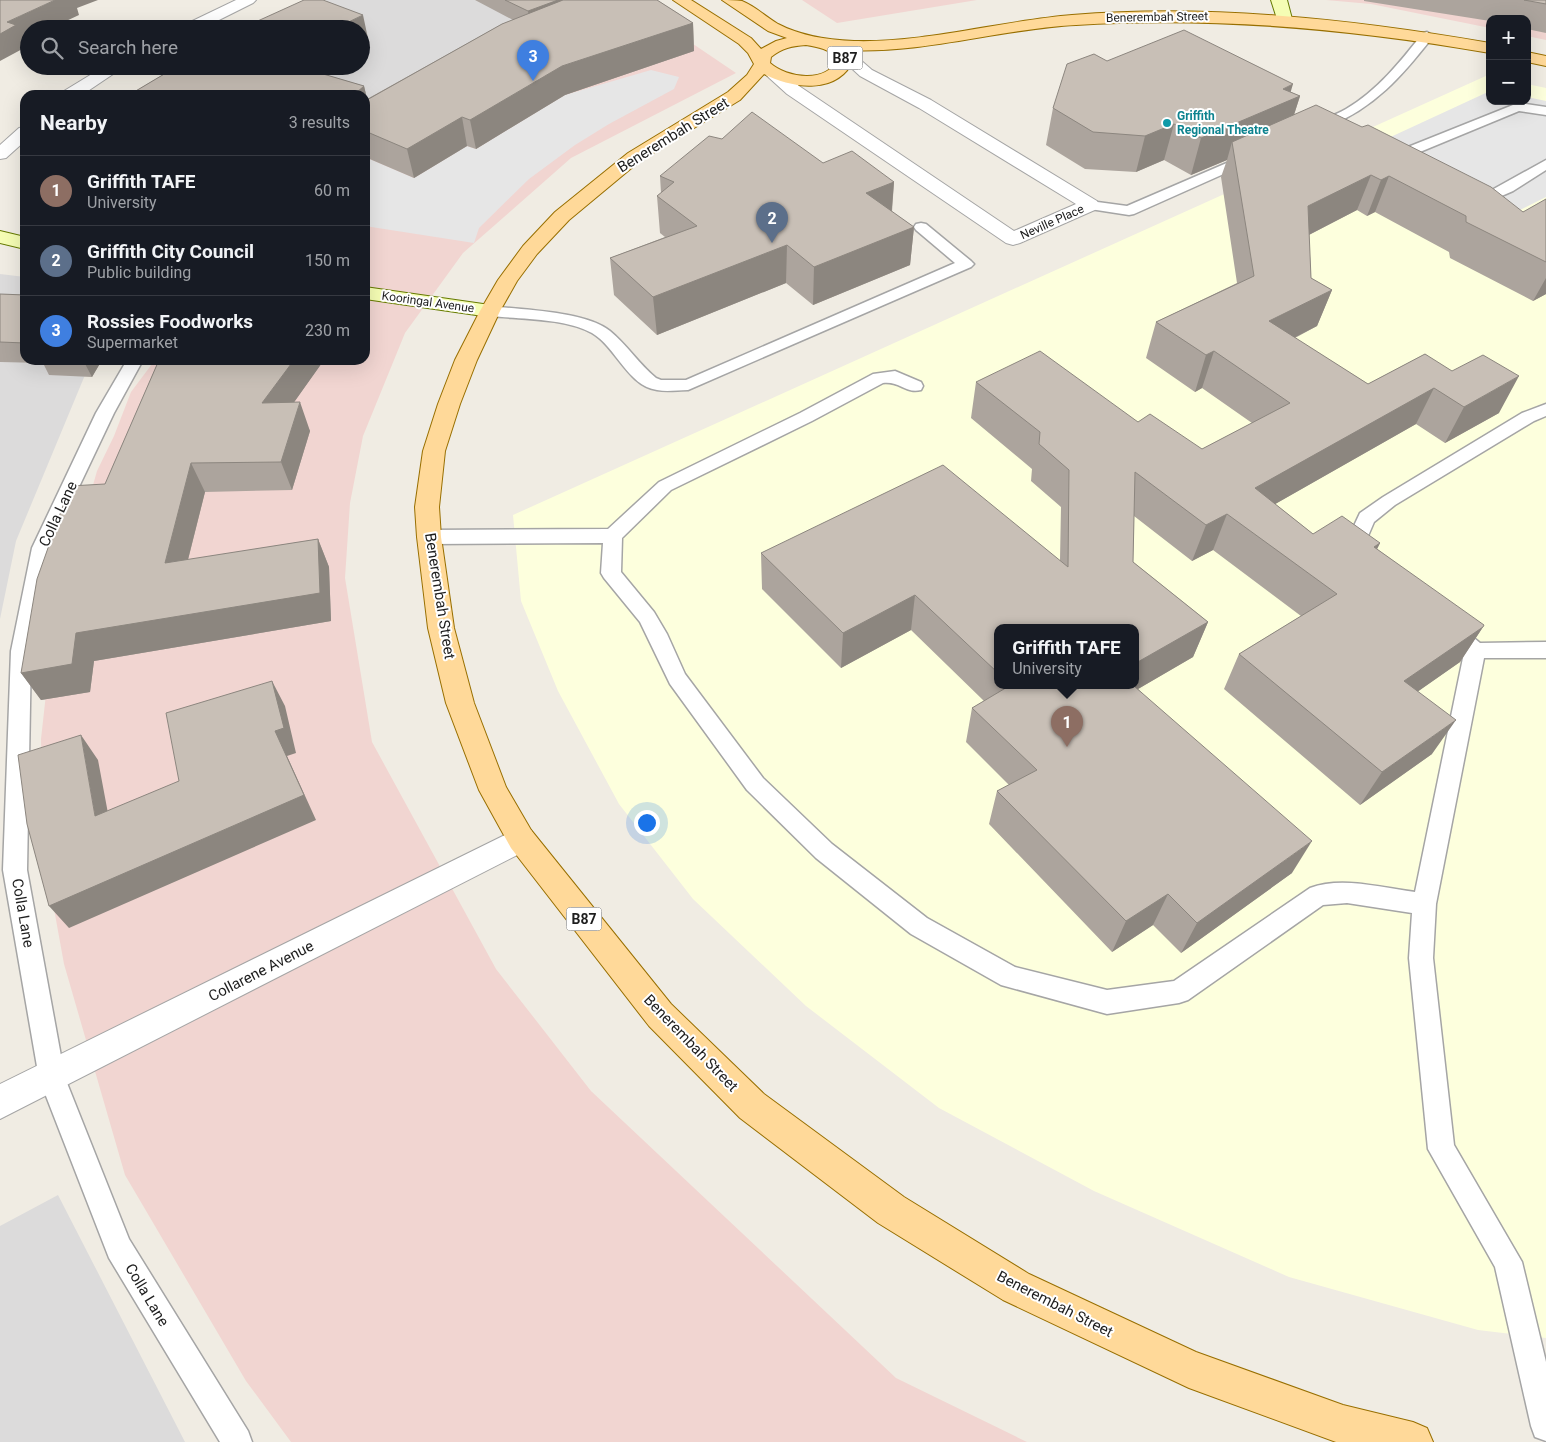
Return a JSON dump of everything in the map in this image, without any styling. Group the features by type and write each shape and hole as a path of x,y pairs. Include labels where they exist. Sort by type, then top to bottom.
{"main road":[{"path":"681,0 745,41 766,67"},
{"name":"B87","path":"730,0 774,28 818,43 843,54 846,59 841,71 833,76 816,80 797,80 766,67 763,55 776,46 793,42 818,43"},
{"name":"Benerembah Street","path":"818,43 862,46 898,44 1008,26 1122,17 1184,16 1284,19 1330,23 1427,36 1486,47"},
{"path":"1531,57 1546,61"},
{"name":"Benerembah Street","path":"766,67 734,96 634,158 562,216 530,250 508,280 490,311 466,360 434,451 428,507 429,537 441,628 460,703 493,790 521,839 660,1015 752,1106 891,1210 1016,1287 1189,1369 1342,1425 1413,1442"}],"street":[{"path":"207,20 248,0"},
{"path":"1279,0 1284,19"},
{"name":"Neville Place","path":"843,54 866,72 926,104 1090,205"},
{"name":"Neville Place","path":"766,67 809,101 1013,239 1090,205"},
{"path":"78,90 102,75"},
{"path":"0,132 20,122"},
{"path":"0,154 20,136"},
{"path":"0,237 20,242"},
{"path":"0,254 20,255"},
{"name":"Kooringal Avenue","path":"370,294 490,311"},
{"name":"Collarene Avenue","path":"0,1102 52,1078 521,839"}],"lane":[{"path":"1299,135 1353,110 1404,66 1427,36"},
{"path":"1430,167 1404,154 1518,107 1546,111"},
{"path":"1090,205 1129,211 1263,151"},
{"path":"1464,184 1490,197 1546,164"},
{"path":"490,311 561,320 596,329 618,348 628,362 655,384 688,386 966,264 921,227"},
{"name":"Colla Lane","path":"132,365 105,413 41,548 21,651 16,870 52,1078 119,1248 236,1442"},
{"path":"914,386 895,376 879,378 806,417 665,486 613,536 611,573 647,617 677,678 755,784 824,851 919,926 1010,977 1107,1002 1179,992 1318,896 1347,893 1424,904"},
{"path":"1370,566 1355,543 1367,518 1389,500 1528,417 1546,409"},
{"path":"429,537 613,536"},
{"path":"1452,632 1475,650 1546,650"},
{"path":"1475,650 1424,904 1421,958 1441,1149 1508,1262 1546,1426"}],"shaded area":[{"path":"327,0 519,0 553,17 370,114 370,90 165,90 185,75 370,75 370,20 284,20"},
{"path":"802,0 977,0 837,23"},
{"path":"1326,0 1546,0 1546,40 1531,37 1531,15 1486,15 1486,27 1371,4"},
{"path":"631,2 736,73 571,158 463,253 405,333 363,436 350,503 345,578 372,742 496,969 591,1091 896,1378 1027,1442 291,1442 246,1381 125,1175 64,964 43,848 41,739 54,622 97,471 114,436 131,392 151,365 370,365 370,132"},
{"path":"651,70 679,77 674,89 609,124 575,145 529,179 479,228 474,243 370,227 370,159 414,178 467,146 476,149 565,95"},
{"path":"1486,76 1486,105 1531,105 1531,85 1546,88 1546,1338 1478,1330 1289,1277 1094,1191 939,1108 806,1006 693,899 619,804 558,691 521,601 513,515"},
{"path":"1486,93 1486,105 1531,105 1531,98 1546,101 1546,197 1492,224 1356,153"},
{"path":"0,274 20,276 20,365 93,365 85,375 16,541 0,619"},
{"path":"58,1195 185,1442 0,1442 0,1226"}],"building":[{"path":"0,0 55,0 7,22 16,25 0,34"},
{"path":"304,0 323,0 363,15 353,20 260,20"},
{"path":"505,0 558,0 528,11"},
{"path":"563,0 657,0 693,23 562,66 470,120 462,117 407,149 370,133 370,98 502,24"},
{"path":"1524,0 1546,0 1546,4"},
{"path":"1184,30 1293,84 1283,89 1300,96 1201,138 1174,124 1145,136 1093,132 1053,108 1067,64 1094,54 1107,61"},
{"path":"163,75 327,75 364,86 359,90 137,90"},
{"path":"1316,105 1362,127 1368,125 1491,187 1523,212 1546,199 1546,262 1466,222 1466,216 1389,176 1381,180 1371,175 1308,206 1311,278 1332,290 1269,321 1368,384 1425,354 1452,371 1483,355 1519,376 1464,407 1434,388 1255,488 1313,534 1342,516 1380,543 1374,547 1484,625 1404,681 1456,720 1382,772 1239,654 1337,594 1227,514 1206,525 1135,472 1133,562 1208,622 1139,661 1139,624 994,624 994,669 915,595 843,633 761,553 943,465 1068,567 1069,470 1039,444 1040,432 976,382 1040,351 1138,422 1150,414 1202,449 1290,403 1214,351 1206,355 1156,322 1254,276 1232,142"},
{"path":"752,112 823,163 852,151 894,182 866,193 914,227 814,267 787,245 653,297 610,258 697,226 657,196 674,182 660,176 709,136 722,139"},
{"path":"0,294 20,295 20,343 0,342"},
{"path":"157,365 290,365 262,403 300,402 281,462 191,463 165,563 318,539 320,593 76,633 72,664 21,673 37,579 70,486 105,484"},
{"path":"272,681 284,728 275,731 304,795 49,906 27,824 18,755 81,735 95,816 179,781 166,713"},
{"path":"1004,689 1137,689 1312,841 1197,923 1168,894 1126,921 997,791 1037,770 972,708"}],"place":[{"name":"Rossies Foodworks","path":"533,81"},
{"name":"Griffith Regional Theatre","path":"1167,123"},
{"name":"Griffith City Council","path":"772,243"},
{"name":"Griffith TAFE","path":"1067,747"}]}
